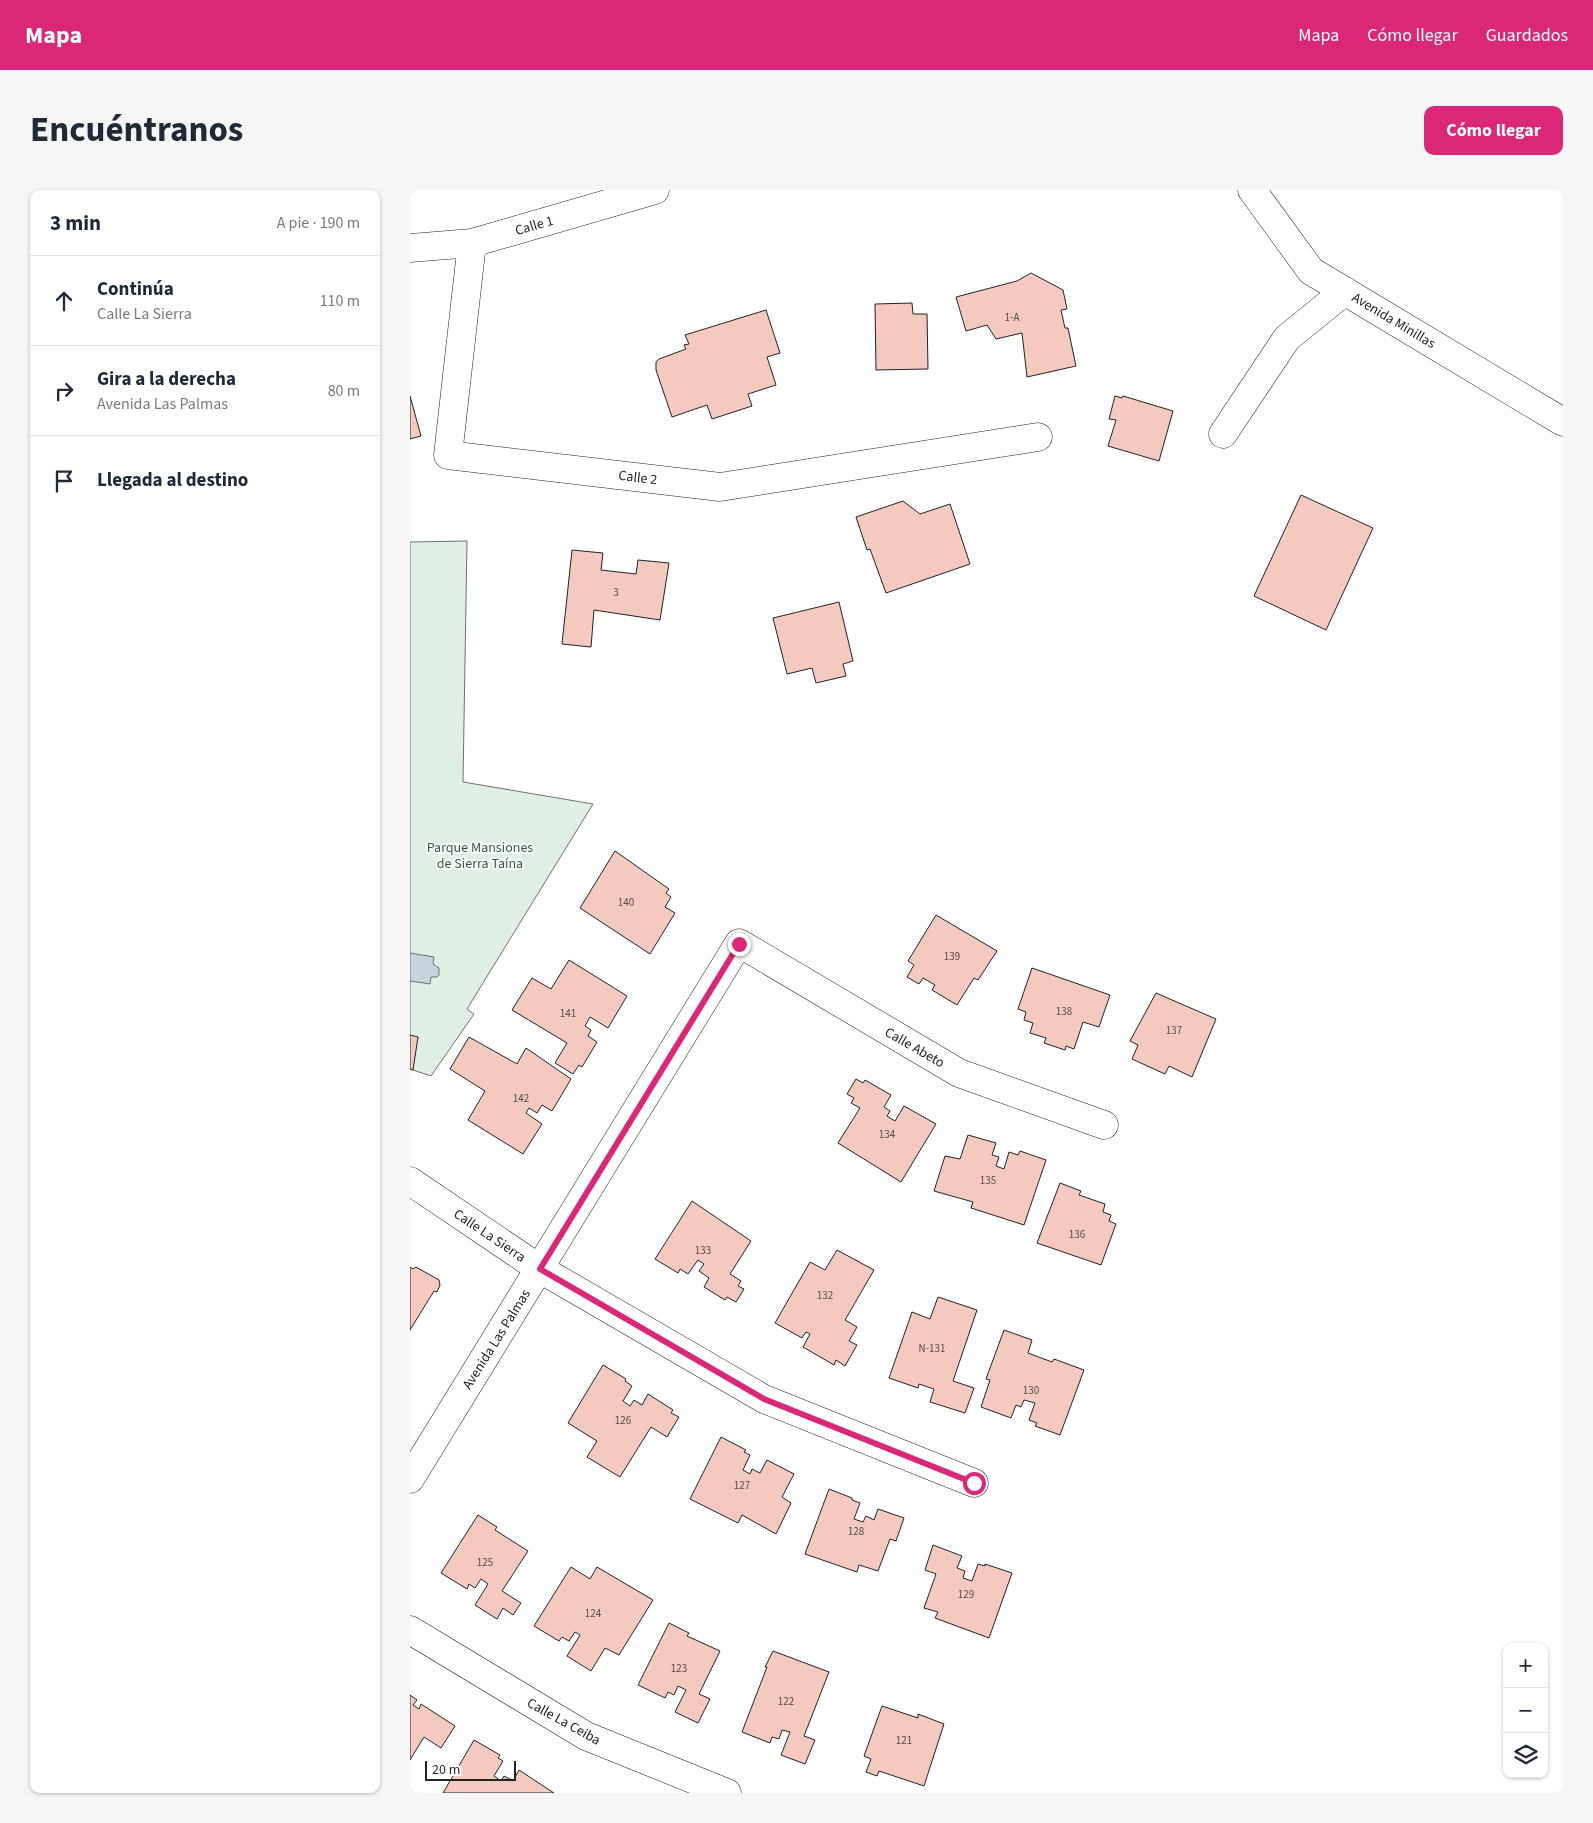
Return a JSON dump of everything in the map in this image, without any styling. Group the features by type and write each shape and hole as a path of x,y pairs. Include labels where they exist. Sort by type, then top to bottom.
{"street":[{"name":"Calle 1","path":"410,248 472,243 655,190"},
{"name":"Avenida Minillas","path":"1252,190 1311,271 1563,422"},
{"name":"Calle 2","path":"472,243 448,455 720,487 1038,437"},
{"path":"1223,434 1288,338 1345,291"},
{"name":"Calle Abeto","path":"739,944 959,1073 1104,1125"},
{"name":"Avenida Las Palmas","path":"410,1479 739,944"},
{"name":"Calle La Sierra","path":"410,1181 540,1269 764,1399 974,1483"},
{"name":"Calle La Ceiba","path":"410,1630 586,1736 728,1793"}],"green space":[{"name":"Parque Mansiones de Sierra Taína","path":"467,541 463,782 593,804 467,1009 474,1014 431,1076 410,1069 410,542"}],"shaded area":[{"path":"410,953 434,957 433,964 439,968 439,975 431,977 430,984 410,981"}],"building":[{"path":"1031,273 1063,290 1067,309 1061,310 1065,328 1068,328 1076,366 1027,377 1022,333 996,339 987,325 966,331 956,297 1017,281"},
{"path":"912,303 913,314 927,314 928,369 876,370 875,304"},
{"path":"766,310 780,353 767,357 776,385 748,394 752,406 712,419 707,405 672,417 656,370 656,362 659,359 686,349 684,345 689,344 685,335"},
{"path":"410,396 421,436 410,439"},
{"path":"1115,396 1122,398 1123,396 1173,411 1159,461 1108,446 1116,420 1109,419"},
{"path":"1301,495 1373,528 1326,630 1254,596"},
{"path":"903,501 920,514 950,504 970,564 886,593 870,549 867,550 856,517"},
{"path":"572,550 603,553 601,570 636,574 638,560 669,563 660,620 594,610 591,647 562,644"},
{"path":"839,602 853,661 843,664 846,676 816,683 812,668 787,674 773,618"},
{"path":"615,851 669,889 666,893 671,897 665,907 675,913 650,954 580,908"},
{"path":"936,915 997,951 978,980 974,978 957,1005 932,990 935,985 923,978 919,984 907,977 914,965 908,961"},
{"path":"569,960 627,996 608,1028 590,1017 585,1026 591,1030 588,1036 597,1042 582,1067 579,1065 573,1074 555,1063 567,1043 512,1010 532,978 551,989"},
{"path":"1032,968 1110,995 1099,1027 1083,1022 1074,1049 1066,1046 1065,1050 1044,1043 1046,1038 1030,1033 1033,1023 1024,1020 1026,1012 1018,1009"},
{"path":"1156,993 1216,1019 1192,1077 1169,1066 1165,1074 1132,1059 1138,1045 1130,1041"},
{"path":"410,1035 418,1037 413,1070 410,1069"},
{"path":"469,1037 517,1064 526,1048 571,1079 552,1111 542,1105 537,1113 529,1108 526,1113 542,1124 523,1154 468,1120 485,1091 450,1069"},
{"path":"856,1079 863,1083 865,1080 891,1095 884,1107 890,1111 887,1116 895,1121 904,1106 936,1124 901,1182 838,1143 860,1108 851,1103 854,1098 847,1094"},
{"path":"968,1135 996,1143 992,1155 999,1157 996,1166 1004,1169 1009,1152 1018,1155 1020,1151 1046,1160 1024,1225 971,1208 973,1202 934,1191 945,1156 960,1159"},
{"path":"1060,1183 1081,1191 1079,1195 1105,1204 1103,1212 1111,1215 1109,1221 1116,1224 1101,1265 1037,1243"},
{"path":"692,1201 751,1241 730,1274 741,1281 738,1286 744,1289 736,1302 727,1297 725,1300 704,1287 709,1278 699,1271 704,1264 698,1260 688,1274 680,1269 678,1273 655,1259"},
{"path":"837,1250 874,1270 845,1320 857,1327 849,1341 857,1345 845,1366 836,1360 834,1365 803,1347 810,1334 806,1332 802,1338 775,1323 810,1262 825,1270"},
{"path":"410,1267 413,1269 416,1267 439,1280 440,1285 437,1292 434,1291 410,1330"},
{"path":"938,1297 977,1310 953,1381 974,1388 965,1413 930,1402 934,1389 919,1384 918,1388 889,1378 912,1312 930,1319"},
{"path":"1004,1330 1032,1340 1028,1353 1052,1362 1054,1359 1084,1370 1060,1435 1035,1426 1037,1423 1029,1420 1035,1403 1024,1400 1021,1407 1016,1405 1011,1418 981,1407 990,1380 986,1379"},
{"path":"603,1365 626,1379 625,1381 632,1386 623,1401 630,1406 634,1400 642,1405 648,1394 673,1410 671,1413 679,1417 667,1437 651,1427 620,1477 587,1457 597,1441 568,1423"},
{"path":"721,1437 746,1450 744,1452 750,1455 743,1470 750,1474 752,1469 760,1473 767,1460 794,1474 782,1497 791,1503 776,1534 742,1515 738,1523 690,1499"},
{"path":"829,1489 860,1503 854,1519 863,1522 866,1516 874,1520 878,1509 904,1518 896,1541 890,1539 878,1571 859,1565 857,1572 805,1554"},
{"path":"478,1515 497,1527 495,1530 528,1551 502,1591 521,1603 513,1615 503,1608 497,1619 475,1605 488,1584 481,1579 475,1588 469,1584 467,1589 441,1573"},
{"path":"933,1545 962,1556 957,1568 965,1571 963,1578 972,1581 978,1564 985,1566 985,1564 1012,1573 989,1638 935,1618 938,1612 924,1608 936,1574 925,1570"},
{"path":"571,1567 590,1579 597,1567 653,1600 619,1655 605,1648 591,1671 567,1656 580,1635 575,1632 569,1641 562,1637 559,1641 534,1626"},
{"path":"669,1623 689,1633 687,1636 720,1651 699,1694 710,1699 698,1723 675,1712 686,1690 678,1686 674,1695 668,1692 665,1698 638,1685"},
{"path":"773,1651 829,1672 804,1736 815,1740 805,1764 781,1755 790,1732 782,1730 779,1739 772,1737 770,1743 742,1732 767,1667 765,1667"},
{"path":"410,1695 417,1700 413,1705 419,1709 421,1704 455,1726 441,1748 424,1737 410,1760"},
{"path":"882,1706 918,1718 918,1714 944,1724 924,1786 879,1771 877,1776 866,1772 871,1759 864,1756"},
{"path":"474,1740 500,1755 498,1758 503,1761 494,1776 501,1781 504,1776 513,1781 519,1770 554,1793 443,1793"}],"route":[{"path":"739,944 540,1269 764,1399 974,1483"}]}
